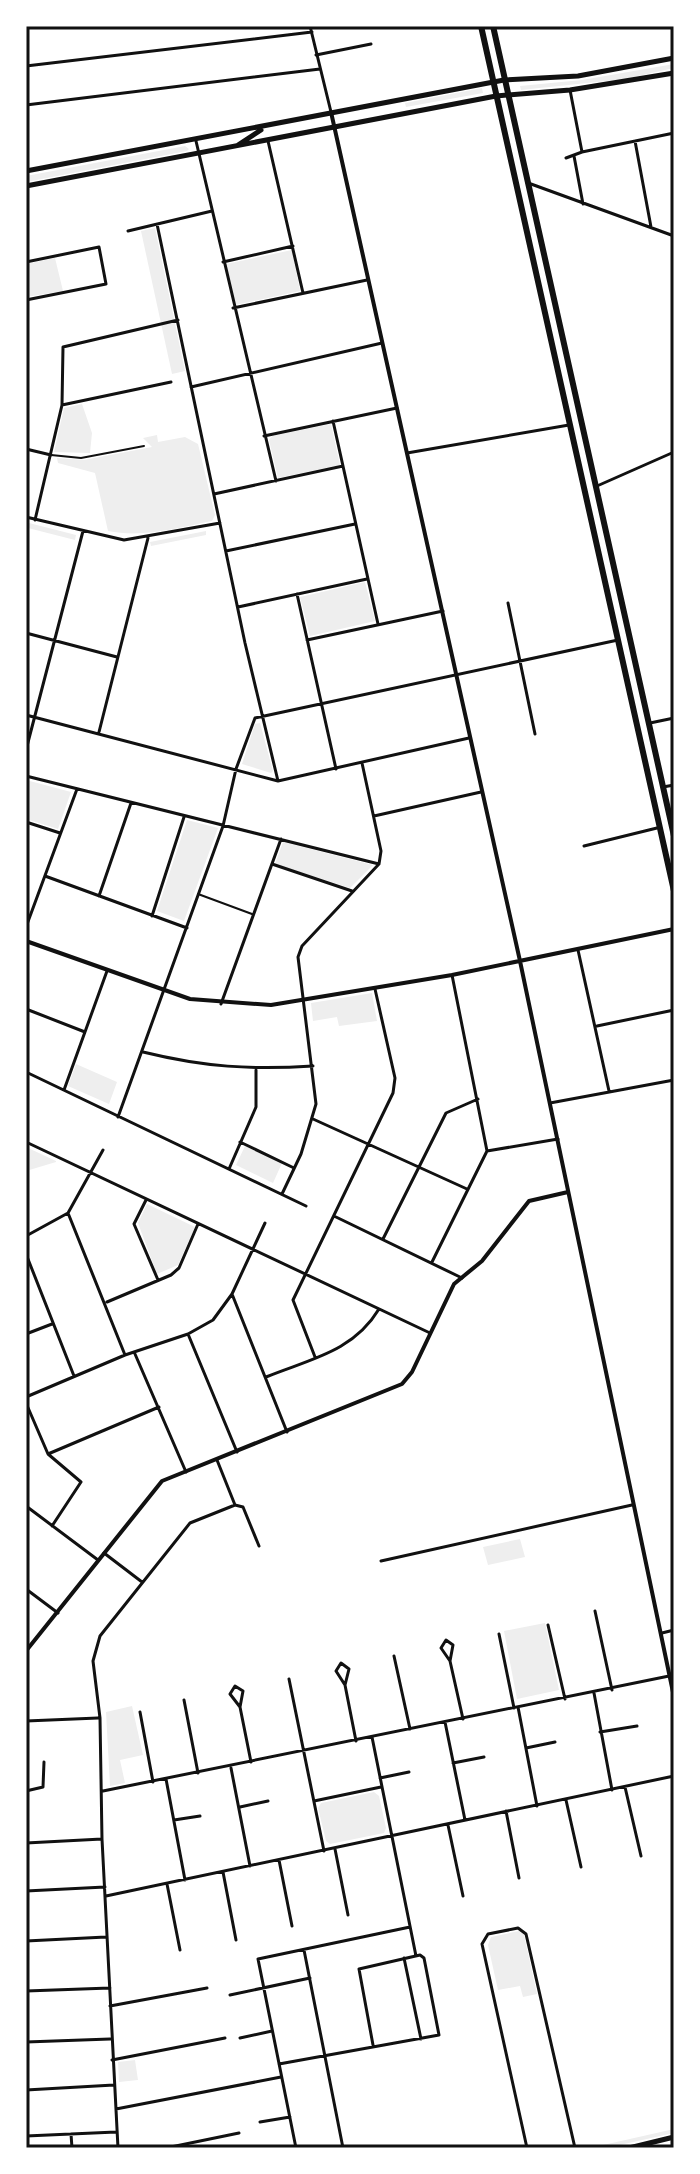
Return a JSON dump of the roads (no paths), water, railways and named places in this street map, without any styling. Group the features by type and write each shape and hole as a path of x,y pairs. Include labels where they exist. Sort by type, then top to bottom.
{"highway":[{"path":"481,26 492,82 502,96 526,182 674,836"},
{"path":"493,26 504,80 502,96 569,425 674,891"}],"main road":[{"path":"26,171 196,141 492,82 578,76 674,58"},
{"path":"26,186 268,141 334,125 502,96 570,90 674,73"},
{"path":"398,114 403,98"},
{"path":"238,145 244,138 269,126"},
{"path":"629,2148 674,2137"}],"street":[{"path":"310,26 520,961 632,1505 672,1675 674,1697"},
{"path":"26,66 312,32"},
{"path":"316,55 371,44"},
{"path":"26,105 320,69"},
{"path":"570,90 582,152"},
{"path":"566,158 674,133"},
{"path":"196,141 248,373 276,481"},
{"path":"268,141 303,293"},
{"path":"635,141 651,227"},
{"path":"574,156 583,204"},
{"path":"526,182 674,236"},
{"path":"128,231 212,211"},
{"path":"157,224 278,781"},
{"path":"223,262 293,246"},
{"path":"26,262 99,247 106,284 26,300"},
{"path":"233,308 367,280"},
{"path":"35,520 62,405 63,347 178,320"},
{"path":"191,387 382,343"},
{"path":"62,405 171,382"},
{"path":"264,436 397,408"},
{"path":"333,421 378,624"},
{"path":"407,453 569,425"},
{"path":"26,449 51,455"},
{"path":"595,487 674,452"},
{"path":"214,494 343,466"},
{"path":"26,517 124,540 220,523"},
{"path":"226,551 355,524"},
{"path":"26,750 83,531"},
{"path":"98,733 148,538"},
{"path":"238,607 367,579"},
{"path":"297,594 336,769"},
{"path":"508,603 535,734"},
{"path":"307,640 443,611"},
{"path":"26,633 117,657"},
{"path":"118,1117 223,826 236,769 255,718 618,640"},
{"path":"26,715 278,781 469,738"},
{"path":"649,723 674,718"},
{"path":"282,1194 313,1119 316,1096 298,957 302,946 379,864 381,851 362,763"},
{"path":"26,776 379,864"},
{"path":"663,787 674,785"},
{"path":"26,927 77,789"},
{"path":"374,816 481,792"},
{"path":"99,896 131,803"},
{"path":"152,916 184,817"},
{"path":"26,822 60,833"},
{"path":"584,846 660,827"},
{"path":"221,1004 281,839"},
{"path":"272,864 353,892"},
{"path":"45,876 187,928"},
{"path":"26,941 164,991 221,1004 271,1005 452,975 674,929"},
{"path":"578,949 609,1091"},
{"path":"64,1090 107,971"},
{"path":"432,1262 487,1151 452,975"},
{"path":"315,1357 293,1300 393,1093 395,1078 375,989"},
{"path":"26,1009 85,1032"},
{"path":"597,1026 674,1010"},
{"path":"142,1052 199,1065 256,1069 313,1066"},
{"path":"229,1169 256,1107 256,1069"},
{"path":"26,1072 306,1206"},
{"path":"550,1103 674,1080"},
{"path":"383,1239 446,1113 478,1099"},
{"path":"313,1119 467,1189"},
{"path":"487,1151 558,1139"},
{"path":"26,1142 430,1333"},
{"path":"240,1142 294,1168"},
{"path":"26,1236 68,1213 103,1150"},
{"path":"27,1647 58,1613 162,1481 402,1384 412,1372 454,1284 482,1261 529,1201 568,1192"},
{"path":"146,1200 134,1224 158,1280"},
{"path":"68,1213 125,1355"},
{"path":"334,1216 462,1278"},
{"path":"26,1397 125,1355 188,1334 213,1320 232,1294 265,1223"},
{"path":"105,1303 179,1268 198,1224"},
{"path":"26,1254 74,1376"},
{"path":"232,1294 287,1432"},
{"path":"266,1377 350,1343 367,1330 379,1309"},
{"path":"26,1334 53,1323"},
{"path":"188,1334 237,1452"},
{"path":"135,1353 186,1472"},
{"path":"26,1403 48,1454 81,1482 52,1526"},
{"path":"48,1454 159,1407"},
{"path":"217,1460 235,1505"},
{"path":"118,2148 110,2039 100,1718 93,1661 96,1644 190,1523 235,1505 243,1507 259,1546"},
{"path":"381,1561 632,1505"},
{"path":"26,1506 98,1560"},
{"path":"104,1553 143,1583"},
{"path":"26,1589 58,1613"},
{"path":"595,1611 612,1690"},
{"path":"548,1625 565,1699"},
{"path":"660,1633 674,1630"},
{"path":"499,1634 537,1806"},
{"path":"450,1661 453,1645 446,1640 441,1648 450,1661 463,1719"},
{"path":"394,1656 410,1729"},
{"path":"345,1685 349,1669 341,1663 336,1671 345,1685 356,1741"},
{"path":"103,1791 612,1690 672,1675"},
{"path":"289,1679 324,1851"},
{"path":"240,1707 230,1694 235,1686 243,1691 240,1707 251,1762"},
{"path":"594,1693 612,1790"},
{"path":"184,1700 198,1773"},
{"path":"140,1712 153,1782"},
{"path":"26,1721 100,1718"},
{"path":"445,1722 465,1820"},
{"path":"600,1732 637,1726"},
{"path":"372,1737 416,1956"},
{"path":"526,1748 555,1742"},
{"path":"453,1763 484,1757"},
{"path":"26,1791 43,1787 44,1762"},
{"path":"231,1766 250,1866"},
{"path":"380,1778 409,1772"},
{"path":"105,1896 674,1776"},
{"path":"166,1779 185,1880"},
{"path":"314,1801 382,1787"},
{"path":"625,1787 641,1856"},
{"path":"566,1800 581,1867"},
{"path":"239,1807 268,1801"},
{"path":"506,1811 519,1878"},
{"path":"174,1820 200,1816"},
{"path":"448,1825 463,1896"},
{"path":"26,1843 102,1839"},
{"path":"335,1849 348,1915"},
{"path":"279,1860 292,1926"},
{"path":"223,1872 236,1940"},
{"path":"167,1884 180,1950"},
{"path":"26,1891 105,1887"},
{"path":"296,2148 258,1959 410,1927"},
{"path":"527,2148 482,1944 488,1934 518,1928 526,1934 575,2148"},
{"path":"26,1941 108,1937"},
{"path":"304,1950 343,2148"},
{"path":"404,1958 421,2039"},
{"path":"279,2064 439,2035 424,1958 404,1958 359,1969 373,2045"},
{"path":"230,1995 310,1978"},
{"path":"26,1991 110,1988"},
{"path":"110,2006 207,1988"},
{"path":"240,2038 272,2031"},
{"path":"112,2060 225,2038"},
{"path":"26,2042 110,2039"},
{"path":"116,2109 281,2077"},
{"path":"26,2090 114,2085"},
{"path":"260,2122 290,2117"},
{"path":"26,2136 116,2132"},
{"path":"166,2148 239,2133"},
{"path":"71,2134 72,2148"}],"lane":[{"path":"51,455 81,458 144,446"},
{"path":"198,894 253,915"}]}
